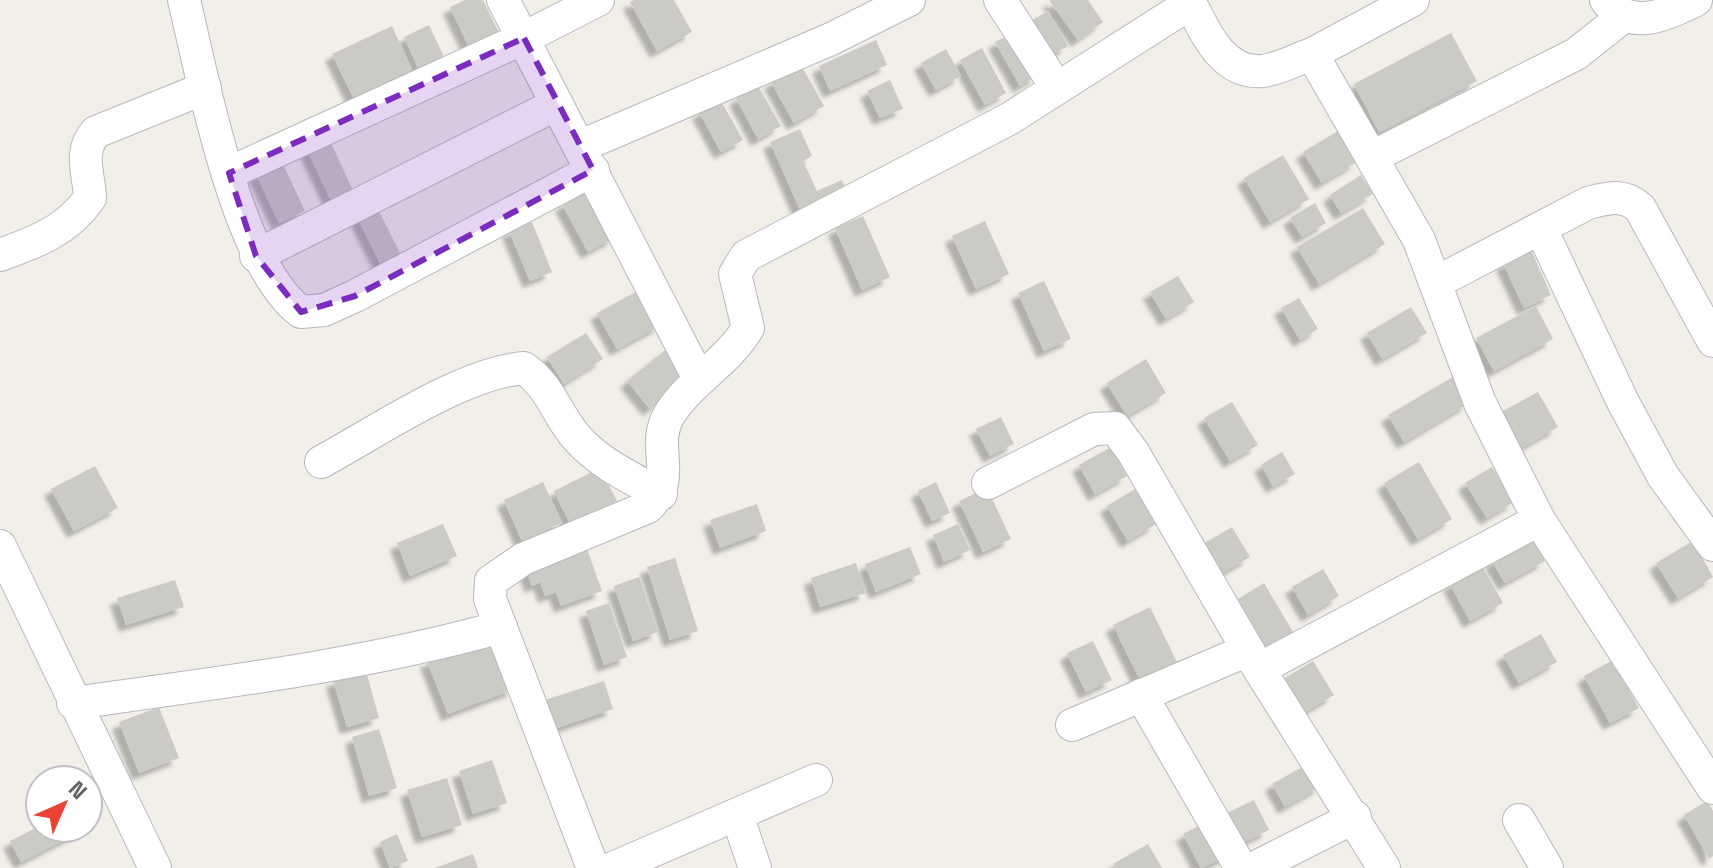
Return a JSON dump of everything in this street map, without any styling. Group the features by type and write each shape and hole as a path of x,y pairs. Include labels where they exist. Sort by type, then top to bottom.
{"street":[{"path":"184,0 205,88 256,256 292,306 310,313 324,310 587,158 909,0"},
{"path":"503,0 699,379"},
{"path":"229,173 524,38 598,0"},
{"path":"1000,0 1057,88"},
{"path":"593,868 490,599 491,581 504,570 648,507 661,494 664,466 661,435 669,415 699,379 738,345 748,328 735,274 746,256 936,159 1057,88 1190,1 1215,49 1239,67 1263,71 1312,54 1413,0"},
{"path":"1372,157 1576,54 1615,8 1645,19 1674,12 1696,0"},
{"path":"1312,54 1419,240 1480,403 1539,520 1709,773"},
{"path":"0,255 43,239 79,213 90,198 85,155 88,141 96,132 205,88"},
{"path":"256,256 557,104"},
{"path":"1437,282 1588,203 1610,197 1629,199 1640,208 1713,341"},
{"path":"1541,229 1629,414 1663,476 1713,545"},
{"path":"321,462 468,383 499,370 524,368 542,382 579,440 617,470 661,494"},
{"path":"988,483 1094,429 1115,428 1133,452 1254,660 1355,817 1384,868"},
{"path":"1072,725 1141,695 1254,660 1539,520"},
{"path":"2,554 155,868"},
{"path":"73,703 357,662 411,652 501,627"},
{"path":"1141,695 1241,868"},
{"path":"613,868 816,780"},
{"path":"737,815 755,868"},
{"path":"1254,868 1355,817"},
{"path":"1519,820 1547,868"}],"highlighted area":[{"path":"524,38 593,170 355,296 301,312 256,256 229,173"}],"building":[{"path":"465,0 483,0 500,35 470,49 450,7"},
{"path":"674,0 692,32 657,51 630,2"},
{"path":"1049,0 1088,0 1103,22 1078,40"},
{"path":"1048,11 1068,46 1044,59 1025,24"},
{"path":"429,25 446,61 420,72 404,37"},
{"path":"392,26 413,72 354,99 332,54"},
{"path":"1013,33 1037,76 1020,86 995,42"},
{"path":"1451,33 1477,81 1379,132 1354,84"},
{"path":"876,40 887,65 830,91 819,66"},
{"path":"982,48 1006,93 985,105 960,60"},
{"path":"946,49 961,76 936,90 921,63"},
{"path":"801,65 824,106 794,123 771,82"},
{"path":"890,80 903,109 880,118 867,91"},
{"path":"758,86 781,126 758,139 736,98"},
{"path":"721,101 743,140 721,152 699,112"},
{"path":"800,129 812,156 803,161 817,191 842,180 847,192 801,212 770,142"},
{"path":"1338,131 1357,162 1322,183 1303,152"},
{"path":"329,139 357,199 335,209 307,150"},
{"path":"1283,155 1309,199 1270,222 1244,178"},
{"path":"282,162 305,211 279,223 256,174"},
{"path":"1361,175 1373,194 1341,213 1330,195"},
{"path":"589,189 615,237 588,252 562,204"},
{"path":"1315,203 1326,223 1302,237 1290,218"},
{"path":"377,207 401,255 381,265 357,217"},
{"path":"1363,208 1385,244 1319,284 1297,247"},
{"path":"863,216 890,277 862,290 835,228"},
{"path":"985,221 1009,274 976,289 952,236"},
{"path":"532,222 552,272 530,281 509,231"},
{"path":"1531,250 1551,295 1524,308 1503,263"},
{"path":"1178,276 1194,302 1166,319 1150,292"},
{"path":"1044,281 1071,339 1044,351 1018,293"},
{"path":"641,289 661,325 617,349 597,313"},
{"path":"1299,298 1318,329 1300,340 1281,308"},
{"path":"1536,306 1553,339 1494,371 1476,338"},
{"path":"1411,307 1427,333 1382,359 1367,333"},
{"path":"586,333 603,359 564,384 547,357"},
{"path":"668,348 691,376 650,409 627,381"},
{"path":"1146,359 1166,393 1127,416 1107,383"},
{"path":"1453,377 1469,403 1404,442 1388,415"},
{"path":"1538,392 1558,427 1521,448 1501,412"},
{"path":"1232,402 1258,445 1230,461 1204,418"},
{"path":"1001,417 1014,444 990,456 976,429"},
{"path":"1111,447 1127,476 1095,494 1079,465"},
{"path":"1282,452 1295,474 1273,486 1261,465"},
{"path":"1419,462 1452,519 1418,539 1384,483"},
{"path":"95,466 118,508 74,531 51,489"},
{"path":"1492,467 1514,502 1487,518 1465,483"},
{"path":"600,468 621,509 574,532 554,491"},
{"path":"543,482 562,523 522,541 504,500"},
{"path":"936,482 950,513 932,521 918,491"},
{"path":"987,488 1011,539 983,552 959,501"},
{"path":"1135,489 1156,524 1128,541 1107,506"},
{"path":"757,504 766,531 720,548 710,520"},
{"path":"443,524 457,556 410,576 397,543"},
{"path":"958,524 970,550 944,562 933,535"},
{"path":"1232,527 1250,557 1222,573 1205,543"},
{"path":"1533,538 1545,561 1505,583 1492,561"},
{"path":"1693,541 1713,577 1678,598 1656,563"},
{"path":"910,547 921,574 876,592 865,564"},
{"path":"587,549 602,591 561,606 556,592 545,596 540,582 532,586 526,570"},
{"path":"675,558 698,631 670,640 647,567"},
{"path":"856,563 866,593 820,607 811,578"},
{"path":"1482,566 1503,603 1470,621 1450,584"},
{"path":"1323,569 1339,596 1308,615 1292,587"},
{"path":"639,577 658,632 633,641 614,586"},
{"path":"175,580 184,607 126,625 117,598"},
{"path":"1264,583 1293,632 1264,650 1235,601"},
{"path":"609,603 627,657 604,665 586,611"},
{"path":"1150,607 1178,664 1141,682 1113,625"},
{"path":"1541,634 1557,662 1519,683 1503,655"},
{"path":"494,635 514,689 448,714 427,661"},
{"path":"1093,641 1112,680 1086,692 1067,653"},
{"path":"1613,660 1639,708 1610,723 1584,676"},
{"path":"1313,661 1334,695 1303,713 1282,680"},
{"path":"366,671 379,718 347,727 333,680"},
{"path":"604,681 613,709 554,729 545,700"},
{"path":"159,707 179,758 139,773 119,722"},
{"path":"379,729 397,788 369,796 352,737"},
{"path":"492,760 507,803 473,814 459,771"},
{"path":"1308,764 1321,786 1285,807 1272,784"},
{"path":"447,778 462,825 422,837 407,790"},
{"path":"1254,800 1269,830 1236,846 1221,816"},
{"path":"1707,801 1713,811 1713,856 1709,859 1684,815"},
{"path":"1210,820 1228,856 1201,868 1183,834"},
{"path":"24,834 24,844 56,844 21,862 10,841"},
{"path":"397,834 408,861 390,868 380,842"},
{"path":"1148,844 1162,868 1116,868 1113,864"},
{"path":"473,854 478,868 435,868"}]}
